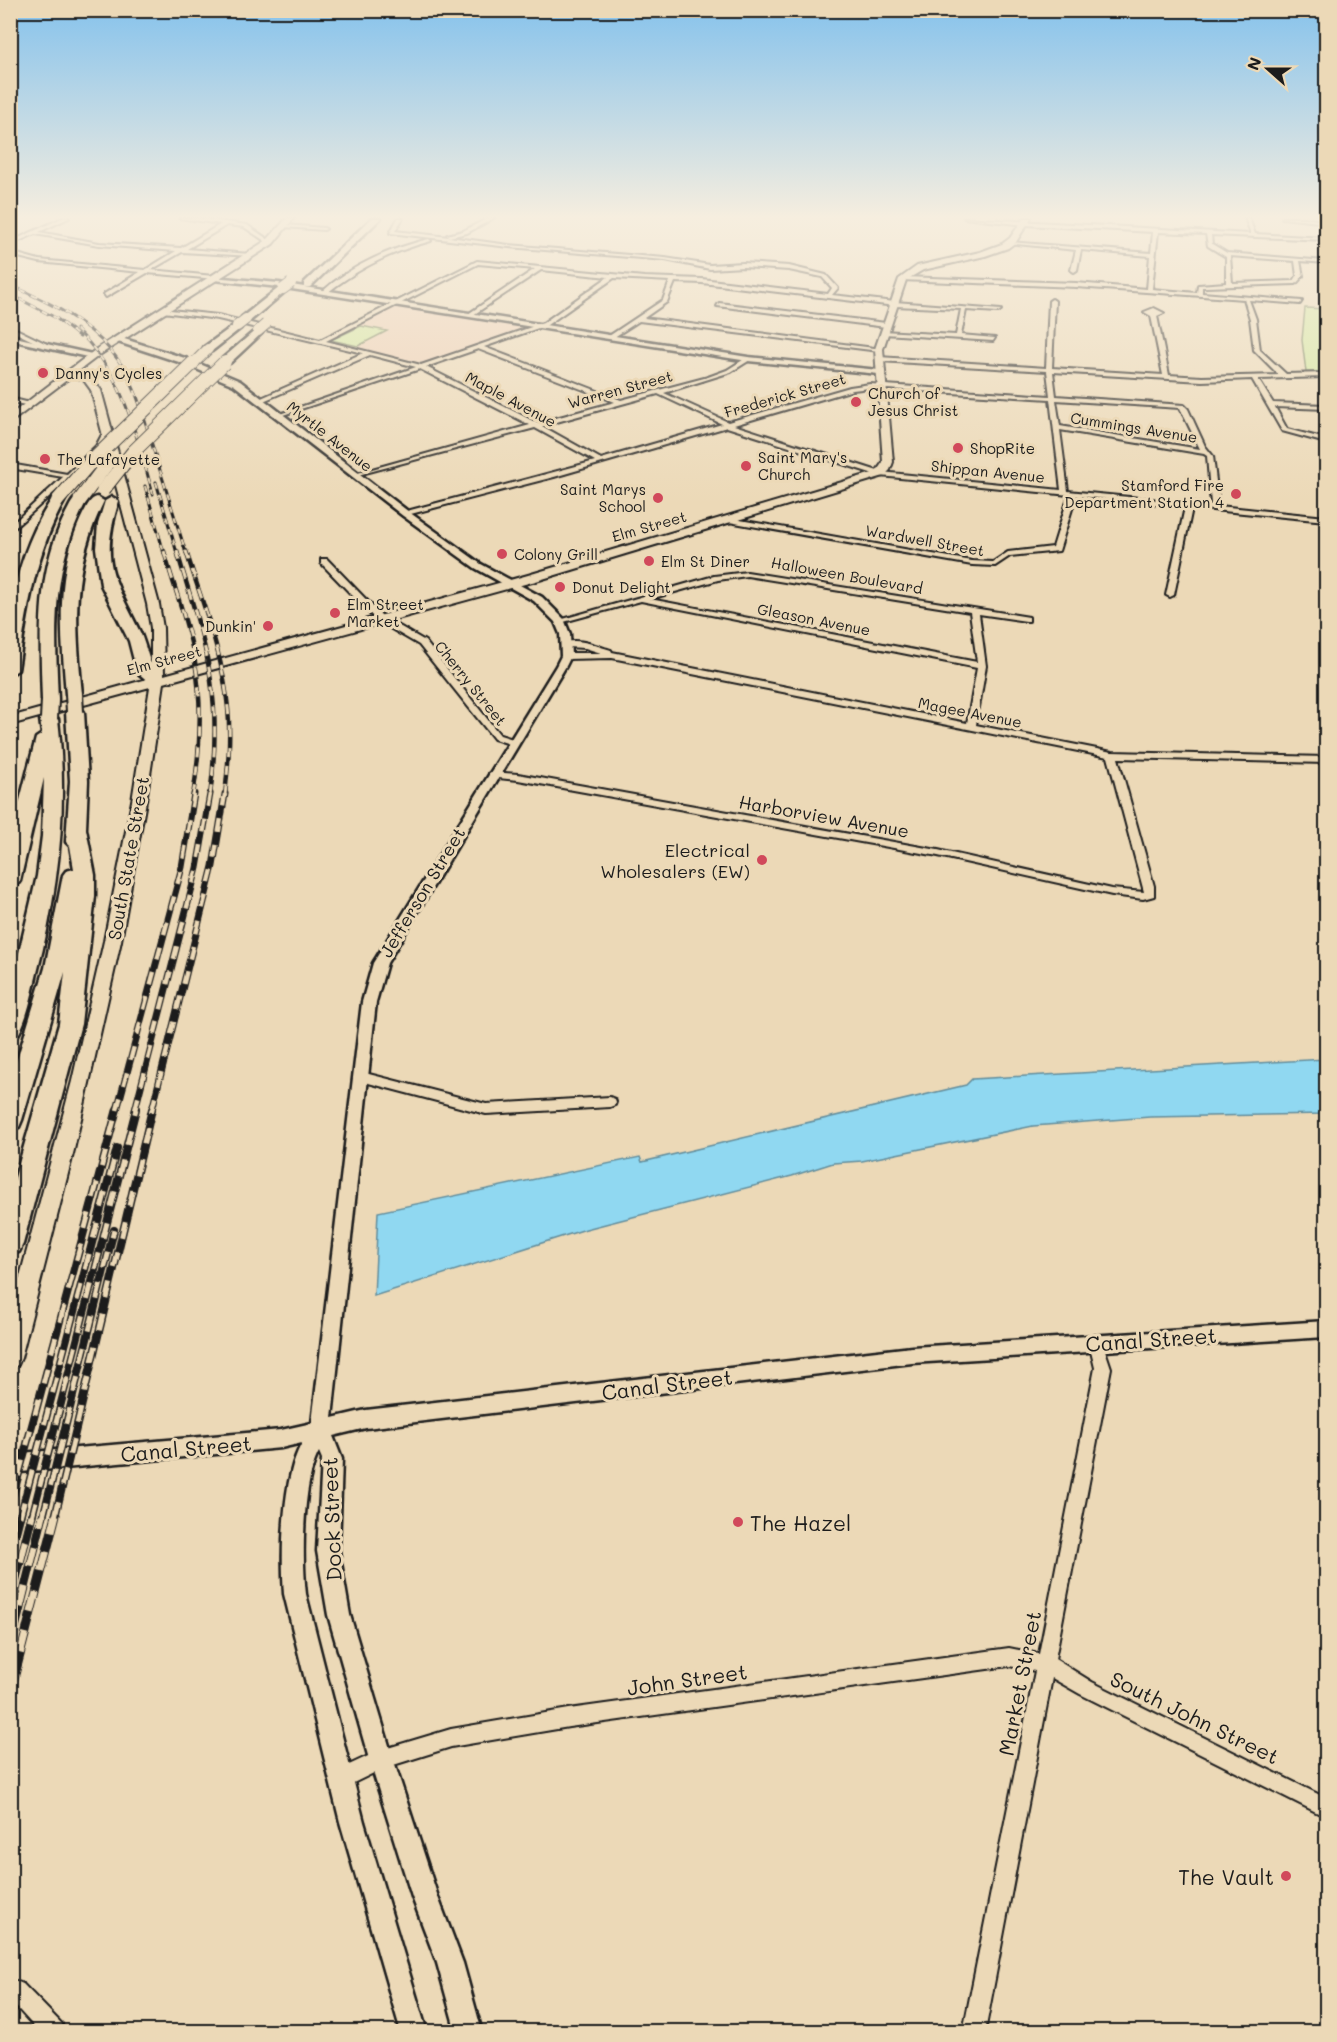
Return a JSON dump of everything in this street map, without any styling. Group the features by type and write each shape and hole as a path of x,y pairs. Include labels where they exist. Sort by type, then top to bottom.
{"highway":[{"path":"10,670 31,557 43,527 58,500 89,464 266,313"},
{"path":"10,1029 32,950 48,862 54,776 50,709 49,583 61,538 80,500 99,472 217,356 255,324"},
{"path":"10,1120 35,1046 54,975 70,893 77,829 79,780 68,586 78,542 104,501 187,399 217,356"},
{"path":"104,501 105,574 112,595 136,636 145,672 156,679"},
{"path":"10,881 50,709"},
{"path":"10,1244 61,1061 74,999 85,896 85,875 77,829"}],"main road":[{"path":"10,420 92,356 158,313"},
{"path":"880,474 885,470 888,462 879,372 879,349 891,313"},
{"name":"South State Street","path":"10,1358 99,1007 130,854 159,666 156,619 93,383 82,376 69,374"},
{"name":"Elm Street","path":"10,721 379,618 511,584 880,474"}],"street":[{"name":"Maple Avenue","path":"189,313 218,317 422,367 600,461"},
{"path":"320,342 377,313"},
{"path":"460,313 748,359 879,372"},
{"path":"279,416 541,326 560,313"},
{"path":"611,337 648,313"},
{"path":"776,313 885,329 993,339"},
{"path":"958,337 963,313"},
{"name":"Wardwell Street","path":"729,520 972,562 995,564 1008,554 1056,549 1069,493 1049,369 1051,313"},
{"path":"1251,313 1257,350 1284,375"},
{"path":"1154,315 1166,376"},
{"path":"640,319 879,349"},
{"path":"10,328 47,346"},
{"path":"14,339 27,336"},
{"path":"14,339 92,356"},
{"name":"Myrtle Avenue","path":"118,339 225,377 261,400 406,514 478,566 511,584"},
{"path":"478,348 526,364 622,403"},
{"path":"261,400 369,353"},
{"name":"Warren Street","path":"356,475 660,393 729,371 748,359"},
{"path":"879,359 1219,379 1326,375"},
{"path":"1253,377 1284,430 1326,441"},
{"name":"Frederick Street","path":"406,514 729,425 852,388 881,387 1182,406 1206,452"},
{"name":"Shippan Avenue","path":"660,393 729,425 880,474 1326,519"},
{"path":"10,400 31,404"},
{"path":"1270,405 1326,407"},
{"name":"Cummings Avenue","path":"1058,428 1206,452"},
{"path":"10,530 99,447 107,430"},
{"path":"1206,452 1210,456 1215,507"},
{"path":"10,466 69,474 122,486"},
{"path":"1170,594 1189,504"},
{"name":"Cherry Street","path":"324,561 379,618 422,643 497,737 513,742"},
{"name":"Halloween Boulevard","path":"560,621 717,578 754,574 1026,620"},
{"path":"511,584 538,599 560,621 566,650"},
{"name":"Gleason Avenue","path":"640,599 982,666"},
{"path":"971,728 982,666 974,610"},
{"name":"Jefferson Street","path":"321,1431 369,1002 380,963 566,650"},
{"name":"Magee Avenue","path":"566,650 612,655 1112,755 1326,759"},
{"name":"Harborview Avenue","path":"492,775 512,776 938,853 1112,892 1143,896 1149,894 1112,755"},
{"path":"361,1077 486,1109 610,1102"},
{"name":"Canal Street","path":"10,1464 260,1441 321,1431 366,1419 876,1359 1326,1329"},
{"name":"Market Street","path":"974,2031 1103,1368 1095,1343"},
{"name":"Dock Street","path":"321,1431 332,1459 328,1551 333,1586 381,1759 425,1897 450,1964 469,2031"},
{"name":"Dock Street","path":"321,1431 307,1454 301,1473 296,1514 293,1572 299,1618 341,1779 414,2031"},
{"name":"John Street","path":"341,1779 381,1759 451,1738 569,1718 996,1658 1020,1658 1046,1664"},
{"name":"South John Street","path":"1046,1664 1086,1688 1326,1808"},
{"path":"16,1991 54,2031"}],"shaded area":[{"path":"381,313 451,313 531,326 424,363 326,341"}],"green space":[{"path":"1305,313 1326,313 1326,373 1306,372 1302,340"},
{"path":"361,326 387,331 358,346 331,340"}],"water":[{"path":"1326,1059 1326,1114 1150,1117 1033,1126 862,1161 833,1163 792,1176 586,1229 374,1296 378,1212 640,1157 642,1162 966,1085 972,1079"}],"railway":[{"path":"47,313 80,337"},
{"path":"67,313 102,341 127,374 137,398 186,553"},
{"path":"76,329 93,347 117,386 134,427 153,494"},
{"path":"156,482 177,553"},
{"path":"145,486 164,553"},
{"path":"164,551 189,634 199,695 200,729 193,796"},
{"path":"177,551 201,632 211,681 215,738 210,796"},
{"path":"186,551 222,668 229,730 225,796"},
{"path":"117,1110 182,867 194,794"},
{"path":"135,1110 197,868 210,794"},
{"path":"152,1110 213,866 225,794"},
{"path":"10,1507 117,1109"},
{"path":"32,1517 136,1109"},
{"path":"55,1517 152,1109"},
{"path":"20,1517 117,1148"},
{"path":"43,1517 114,1230"},
{"path":"10,1554 20,1515"},
{"path":"10,1602 32,1515"},
{"path":"10,1648 43,1515"},
{"path":"10,1694 56,1515"}],"place":[{"name":"Danny's Cycles","path":"43,373"},
{"name":"Church of Jesus Christ","path":"856,402"},
{"name":"ShopRite","path":"958,448"},
{"name":"The Lafayette","path":"45,459"},
{"name":"Saint Mary's Church","path":"746,466"},
{"name":"Stamford Fire Department Station 4","path":"1236,494"},
{"name":"Saint Marys School","path":"658,498"},
{"name":"Colony Grill","path":"502,554"},
{"name":"Elm St Diner","path":"649,561"},
{"name":"Donut Delight","path":"560,587"},
{"name":"Elm Street Market","path":"335,613"},
{"name":"Dunkin'","path":"268,626"},
{"name":"Electrical Wholesalers (EW)","path":"762,860"},
{"name":"The Hazel","path":"738,1522"},
{"name":"The Vault","path":"1286,1876"}]}
